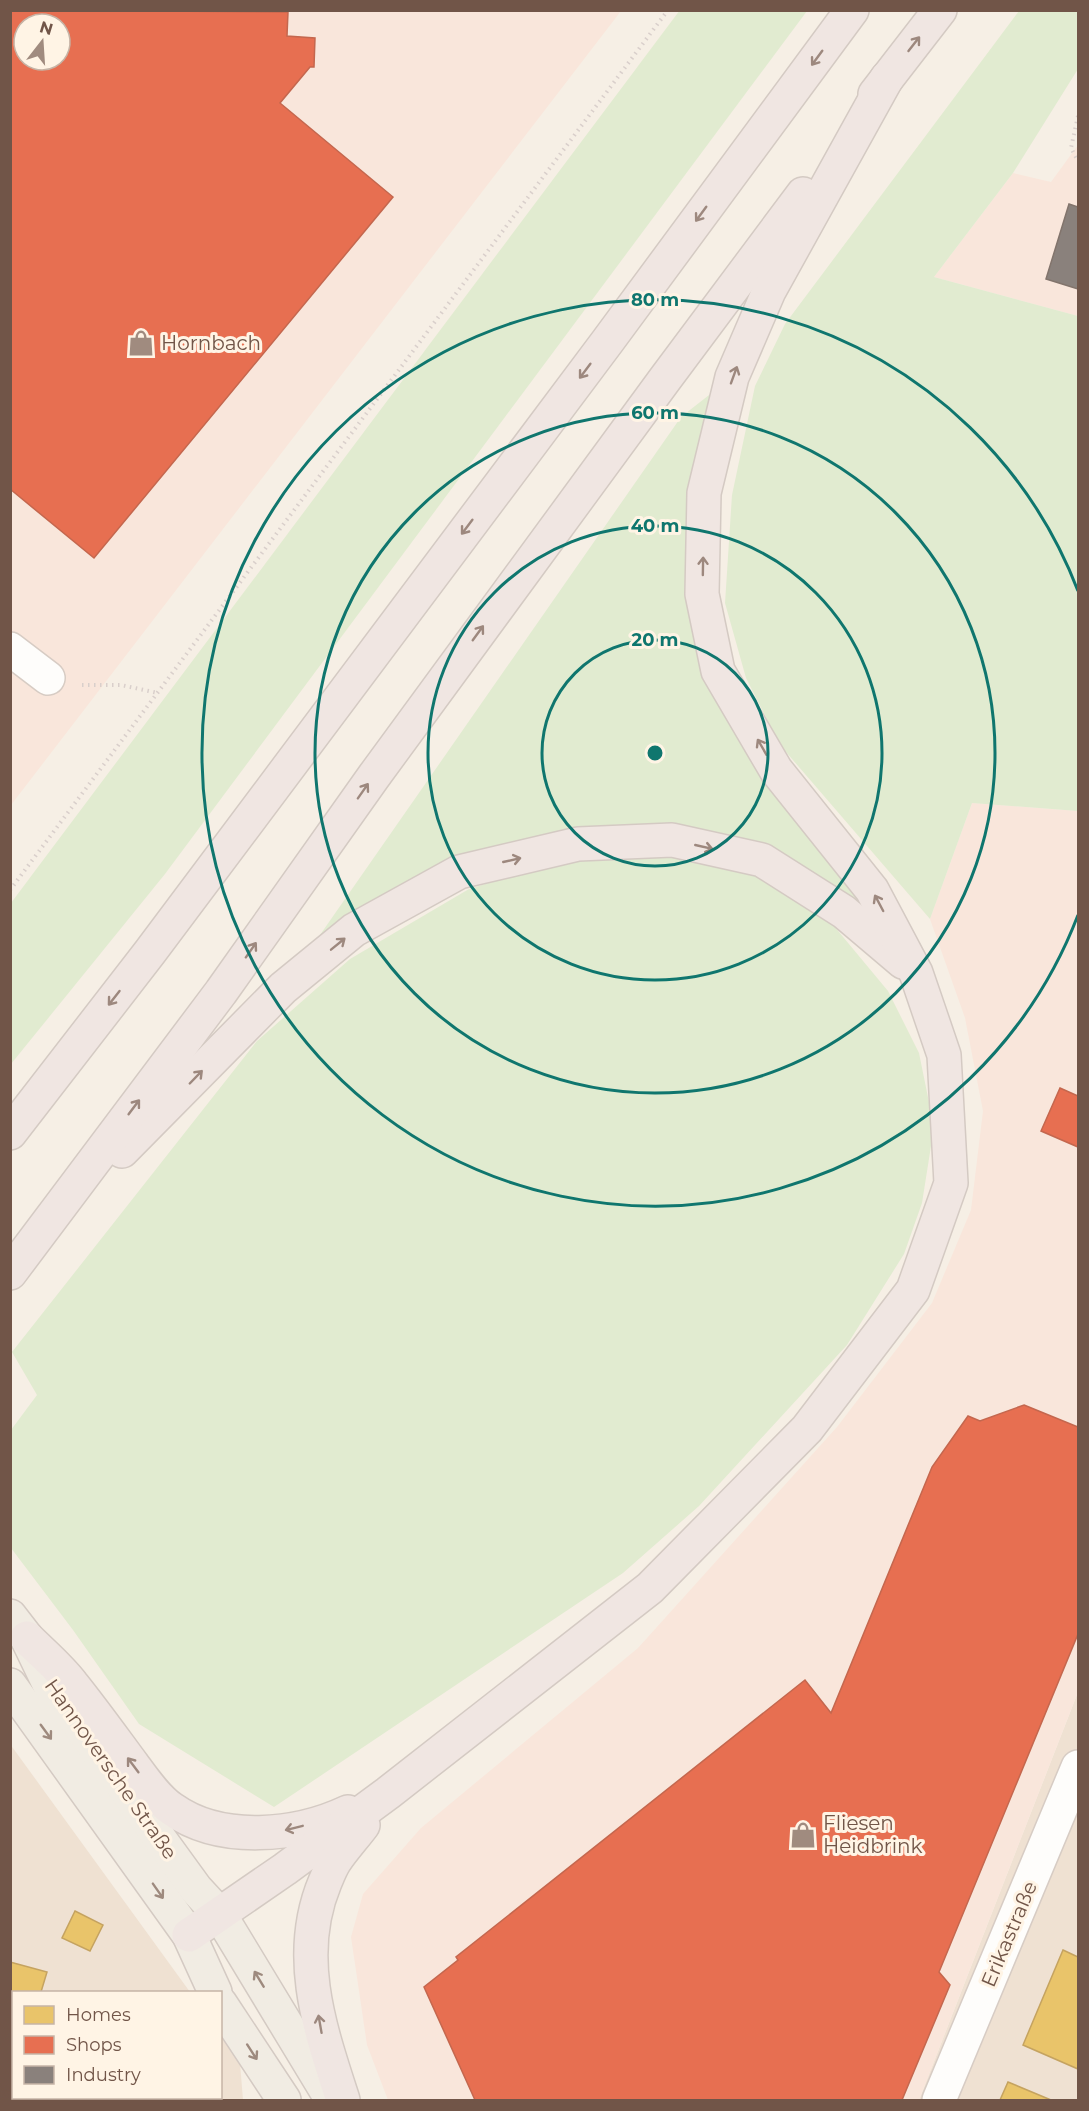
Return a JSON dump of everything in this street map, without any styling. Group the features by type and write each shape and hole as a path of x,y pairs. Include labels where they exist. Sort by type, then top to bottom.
{"highway":[{"path":"10,1133 157,942 607,342 852,10"},
{"path":"10,1273 221,992 374,776 887,78 940,10"},
{"path":"189,1935 388,1793 650,1588 807,1429 913,1290 951,1183 944,1055 916,973 872,890 776,770 718,671 702,594 704,493 732,377 769,291 887,78"},
{"path":"36,1237 283,988 354,930 459,872 578,844 672,840 762,861 844,912 916,973"},
{"path":"19,1627 71,1682 145,1781 172,1809 208,1827 268,1833 285,1830 336,1817 388,1793"},
{"path":"343,2100 322,2034 310,1965 310,1939 318,1898 334,1863 388,1793"}],"main road":[{"name":"Hannoversche Straße","path":"19,1627 53,1692 196,1889 220,1915 332,2100"},
{"name":"Hannoversche Straße","path":"10,1685 189,1935 214,1991"},
{"path":"222,2006 284,2100"}],"street":[{"path":"10,649 48,678"},
{"name":"Erikastraße","path":"939,2100 1078,1767"}],"path":[{"path":"10,890 668,10"},
{"path":"1078,116 1071,148 1078,161"},
{"path":"48,678 72,685 121,685 158,693"}],"shaded area":[{"path":"11,11 621,11 11,805"},
{"path":"1078,145 1078,316 934,277 1013,173 1051,182"},
{"path":"972,803 1078,811 1078,1692 919,2100 388,2100 367,2045 351,1937 363,1894 421,1828 638,1648 837,1427 932,1303 971,1210 983,1111 965,1018 930,919"},
{"path":"1078,1692 1078,2100 919,2100"},
{"path":"10,1744 189,1991 12,1991 12,2099 222,2099 222,2036 240,2063 243,2100 11,2100"}],"green space":[{"path":"680,10 807,11 165,874 11,1064 11,903"},
{"path":"1019,11 1078,11 1078,69 1013,173 934,277 1078,316 1078,811 972,803 930,919 780,745 746,678 725,603 732,495 755,386 785,324"},
{"path":"732,377 704,493 718,671 916,973 844,912 672,840 459,872 283,988 681,417"},
{"path":"666,854 756,874 829,920 888,991 919,1053 934,1127 922,1203 904,1254 847,1345 699,1506 623,1573 274,1807 139,1724 73,1630 11,1548 11,1430 37,1395 12,1352 257,1041 350,959 469,889 573,857"}],"building: Homes":[{"path":"75,1911 103,1925 90,1951 62,1938"},
{"path":"1063,1950 1078,1957 1078,2069 1023,2045"},
{"path":"10,1962 47,1972 41,1991 12,1991 12,2000 10,1999"},
{"path":"10,2031 12,2032 12,2099 23,2099 10,2100"},
{"path":"1008,2082 1051,2100 1000,2100"}],"building: Shops":[{"name":"Hornbach","path":"10,10 288,12 287,36 315,38 314,67 310,67 280,103 393,197 94,558 10,489"},
{"path":"1060,1088 1078,1096 1078,1147 1041,1131"},
{"name":"Fliesen Heidbrink","path":"1024,1405 1078,1427 1078,1634 939,1972 950,1985 902,2100 475,2100 424,1987 458,1960 456,1957 805,1680 831,1713 932,1467 968,1416 980,1421"}],"building: Industry":[{"path":"1069,204 1078,207 1078,289 1046,279"}],"place":[{"name":"Hornbach","path":"141,343"},
{"name":"Fliesen Heidbrink","path":"803,1835"}]}
